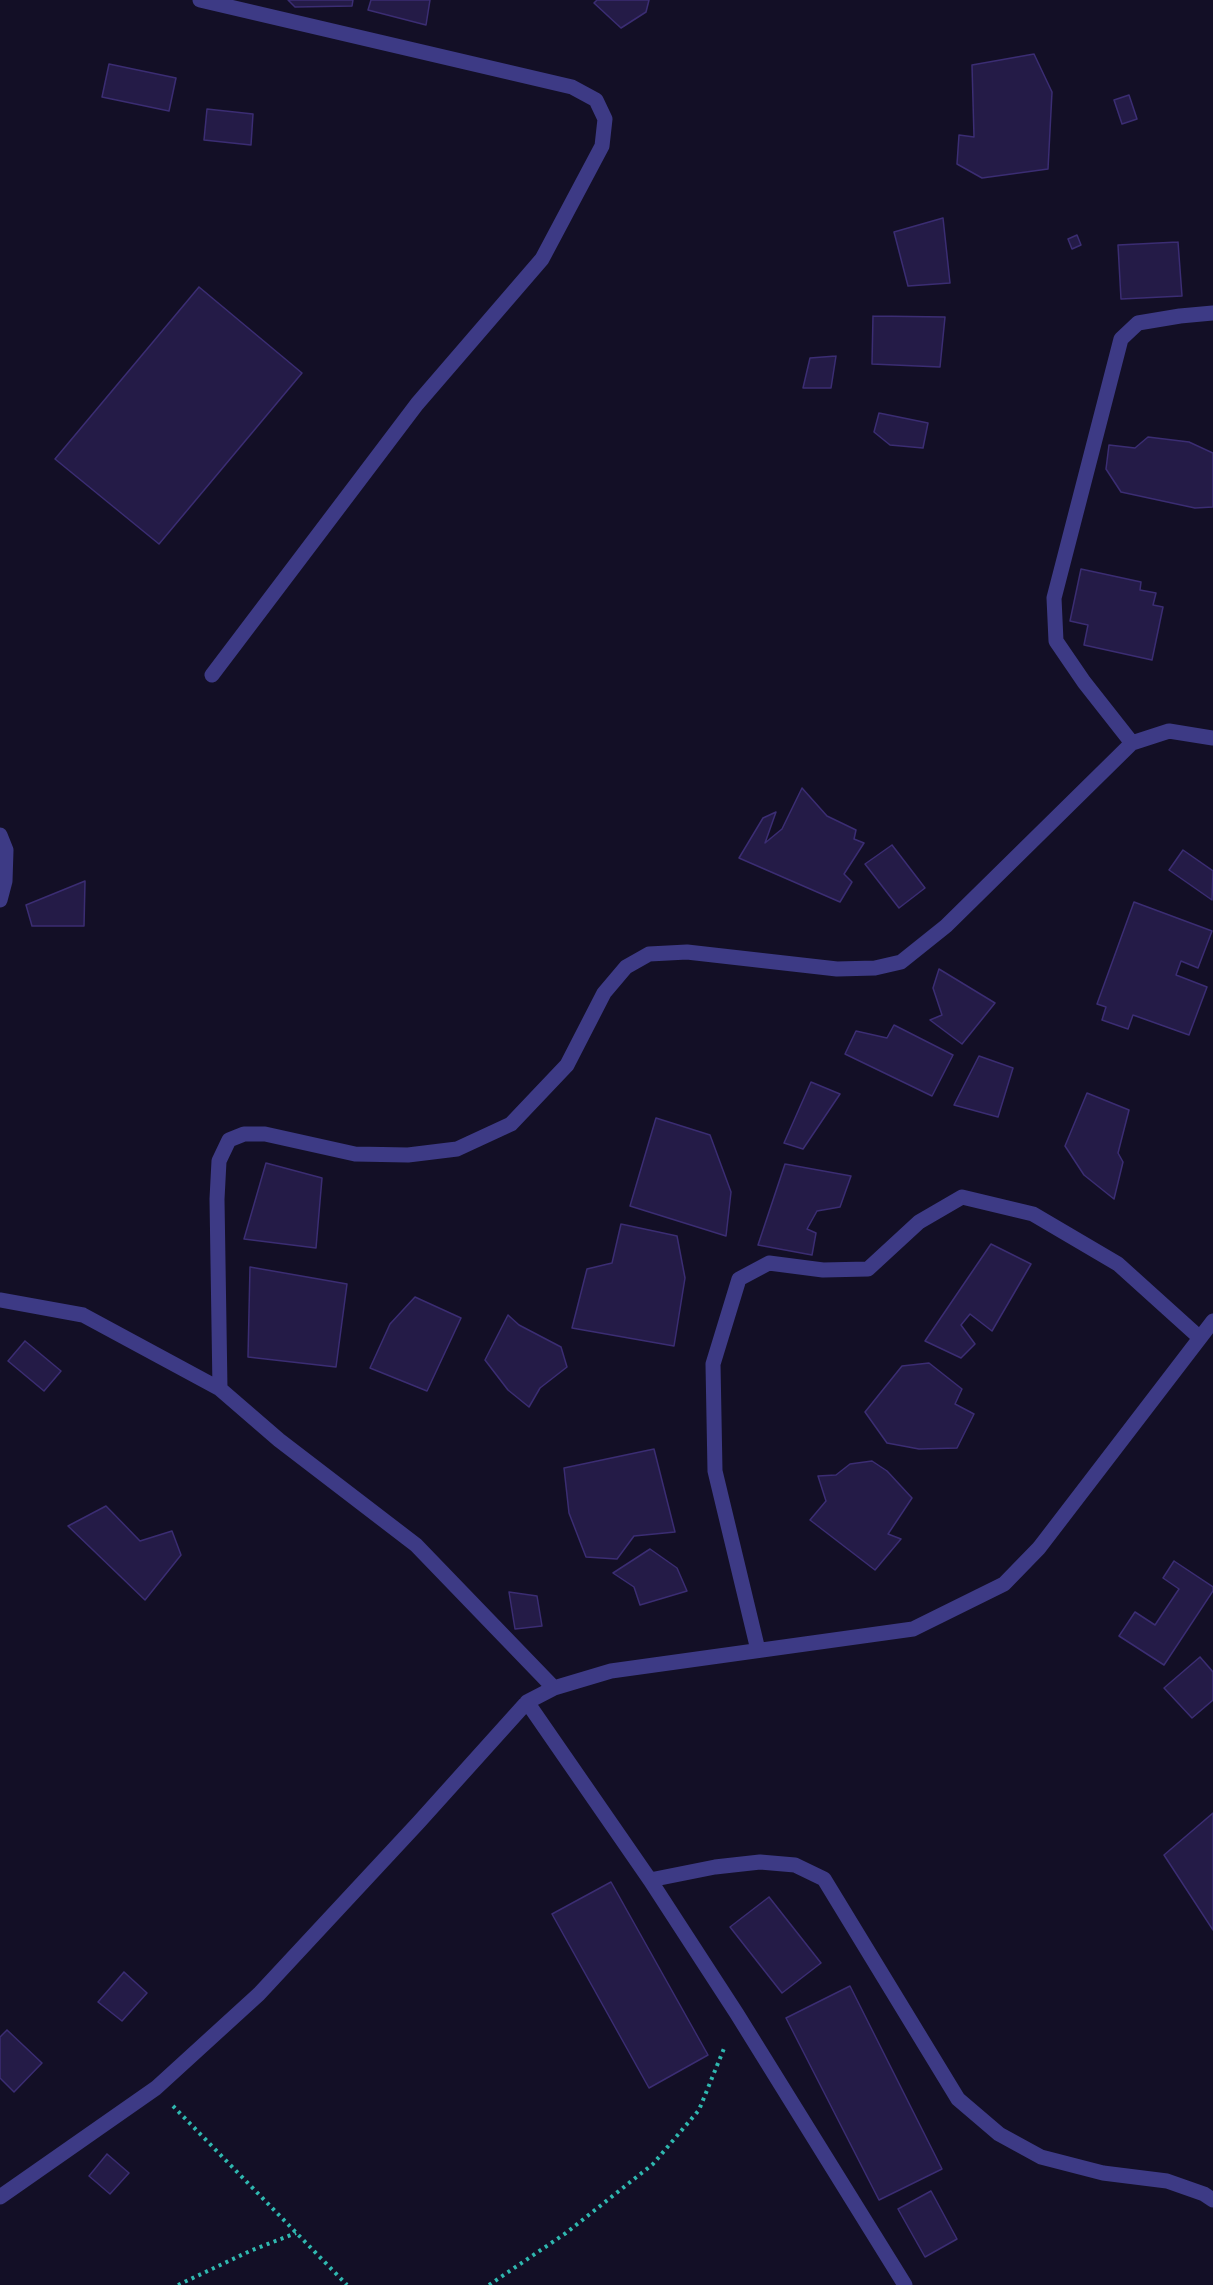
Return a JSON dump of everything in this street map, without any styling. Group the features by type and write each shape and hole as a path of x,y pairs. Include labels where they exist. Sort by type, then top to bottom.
{"street":[{"path":"200,0 572,87 597,100 605,119 602,146 542,259 417,404 212,675"},
{"path":"1132,743 1084,682 1056,641 1054,598 1121,339 1138,323 1213,313"},
{"path":"220,1389 217,1199 219,1161 229,1140 244,1134 265,1134 355,1154 408,1155 458,1149 511,1124 567,1065 604,993 626,967 649,954 687,951 837,969 875,968 901,962 946,926 1132,743 1169,731 1213,738"},
{"path":"0,835 6,850 5,881 0,900"},
{"path":"758,1650 716,1472 713,1364 739,1279 769,1263 824,1270 868,1269 919,1222 962,1197 1033,1214 1118,1264 1200,1338"},
{"path":"0,1300 83,1315 220,1389 279,1440 416,1545 554,1688"},
{"path":"0,2197 156,2088 259,1994 420,1822 527,1702 554,1688 612,1671 913,1629 1004,1584 1039,1548 1213,1322"},
{"path":"527,1702 650,1880 738,2014 905,2285"},
{"path":"650,1880 760,1862 795,1865 824,1879 958,2099 999,2134 1041,2157 1104,2174 1167,2181 1204,2193 1213,2200"}],"path":[{"path":"489,2285 566,2233 654,2164 699,2110 738,2014"},
{"path":"156,2088 347,2285"},
{"path":"178,2285 250,2251 296,2233"}],"building":[{"path":"288,0 353,0 352,6 295,7"},
{"path":"371,0 430,0 426,25 368,10"},
{"path":"597,0 649,0 646,12 621,28 594,3"},
{"path":"1034,54 1052,92 1048,169 982,178 957,164 959,135 974,137 972,65"},
{"path":"109,64 176,78 169,111 102,97"},
{"path":"1129,95 1137,119 1122,124 1114,100"},
{"path":"207,109 253,114 251,145 204,140"},
{"path":"943,218 950,283 908,286 894,232"},
{"path":"1077,235 1081,245 1072,249 1068,239"},
{"path":"1178,242 1182,296 1121,299 1118,245"},
{"path":"199,287 302,373 159,544 55,459"},
{"path":"873,316 945,317 940,367 872,364"},
{"path":"836,356 831,388 803,388 810,358"},
{"path":"879,413 928,423 923,448 890,445 874,432"},
{"path":"1148,437 1189,442 1213,453 1213,507 1195,508 1121,492 1106,469 1109,445 1135,448"},
{"path":"1081,569 1141,582 1140,590 1156,593 1153,605 1163,607 1152,660 1084,645 1088,625 1070,621"},
{"path":"802,788 827,816 856,830 854,839 864,843 844,874 852,882 840,902 739,858 763,818 776,812 765,843 782,829"},
{"path":"892,845 925,888 899,908 865,864"},
{"path":"1183,850 1213,871 1212,900 1169,870"},
{"path":"85,881 84,926 32,926 26,905"},
{"path":"1134,902 1212,931 1198,968 1181,961 1176,975 1207,987 1189,1035 1133,1015 1128,1029 1102,1020 1106,1007 1097,1004"},
{"path":"939,969 995,1003 962,1044 930,1020 942,1015 933,988"},
{"path":"894,1025 953,1055 932,1096 845,1054 856,1031 887,1038"},
{"path":"979,1056 1013,1068 998,1117 954,1105"},
{"path":"811,1082 840,1094 803,1149 784,1143"},
{"path":"1087,1093 1129,1110 1118,1153 1123,1162 1114,1199 1084,1175 1065,1146"},
{"path":"656,1118 710,1135 731,1192 726,1236 630,1206"},
{"path":"266,1163 322,1178 316,1248 244,1239"},
{"path":"785,1164 851,1176 840,1207 817,1211 807,1229 816,1233 812,1255 758,1245"},
{"path":"621,1224 677,1236 685,1278 674,1346 572,1328 587,1269 612,1263"},
{"path":"991,1244 1031,1264 992,1331 970,1314 961,1325 975,1344 961,1358 925,1341"},
{"path":"250,1267 347,1284 336,1367 248,1357"},
{"path":"415,1297 461,1318 427,1391 370,1368 390,1324"},
{"path":"508,1315 519,1325 561,1347 567,1367 540,1388 529,1407 508,1390 485,1360"},
{"path":"25,1341 61,1371 44,1391 8,1361"},
{"path":"929,1363 962,1389 955,1404 974,1414 957,1448 919,1449 887,1443 865,1412 902,1366"},
{"path":"654,1449 675,1532 634,1536 617,1559 586,1557 569,1513 564,1468"},
{"path":"872,1461 887,1471 912,1498 888,1534 901,1539 875,1570 810,1520 826,1501 818,1476 836,1475 850,1464"},
{"path":"106,1506 140,1541 172,1531 181,1555 145,1600 68,1526"},
{"path":"650,1549 677,1568 687,1591 640,1605 634,1587 613,1573"},
{"path":"1174,1561 1213,1587 1213,1591 1164,1665 1119,1636 1135,1612 1155,1625 1179,1589 1163,1578"},
{"path":"509,1592 537,1596 542,1626 515,1629"},
{"path":"1200,1657 1213,1672 1213,1700 1192,1718 1164,1688"},
{"path":"1213,1813 1213,1930 1164,1855"},
{"path":"611,1882 708,2055 649,2088 552,1914"},
{"path":"769,1897 821,1963 782,1993 730,1927"},
{"path":"124,1972 147,1993 122,2021 98,2002"},
{"path":"850,1986 942,2169 879,2200 786,2018"},
{"path":"7,2030 42,2063 14,2092 0,2078 0,2037"},
{"path":"107,2154 129,2173 110,2194 89,2176"},
{"path":"931,2191 957,2239 925,2257 898,2209"}]}
